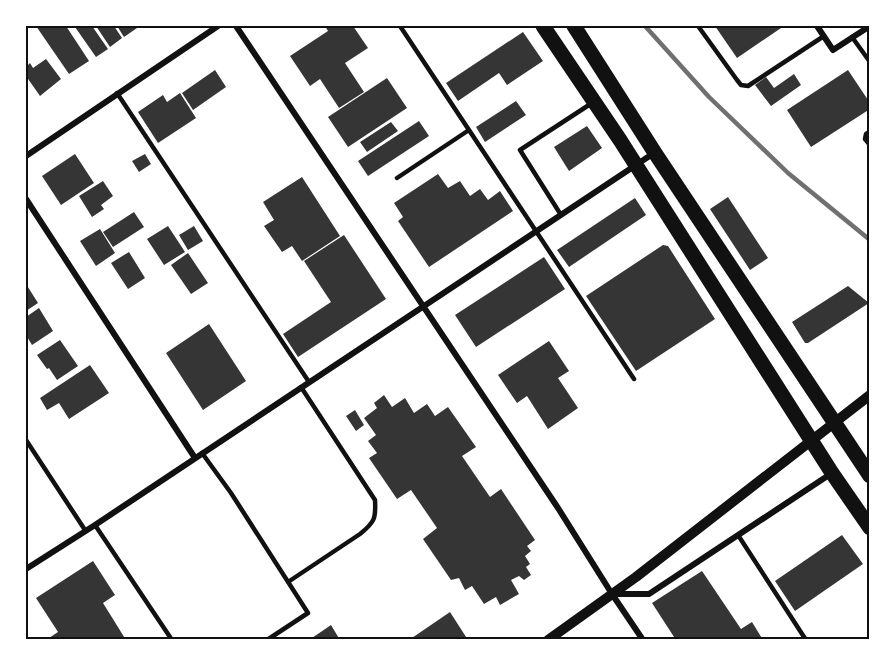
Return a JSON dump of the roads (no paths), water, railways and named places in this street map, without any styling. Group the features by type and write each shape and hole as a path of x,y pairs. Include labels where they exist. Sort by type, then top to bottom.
{"main road":[{"path":"543,26 637,165 832,473 870,528"},
{"path":"574,26 655,153 870,476"}],"street":[{"path":"26,156 218,26"},
{"path":"236,26 643,639"},
{"path":"817,26 833,50 870,26"},
{"path":"26,569 655,153"},
{"path":"26,199 195,458"},
{"path":"548,639 636,577 870,395"},
{"path":"612,594 649,594 832,473"}],"lane":[{"path":"400,26 634,379"},
{"path":"698,26 741,85 748,86 824,36"},
{"path":"852,37 870,62"},
{"path":"117,93 309,382"},
{"path":"561,215 520,150 594,101"},
{"path":"397,177 469,130"},
{"path":"870,131 866,134 865,139 870,145"},
{"path":"288,582 360,534 370,526 376,514 375,500 301,387"},
{"path":"26,440 85,530"},
{"path":"202,453 308,613 267,639"},
{"path":"95,525 172,639"},
{"path":"738,535 806,639"}],"railway":[{"path":"645,26 709,97 788,173 870,240"}]}
